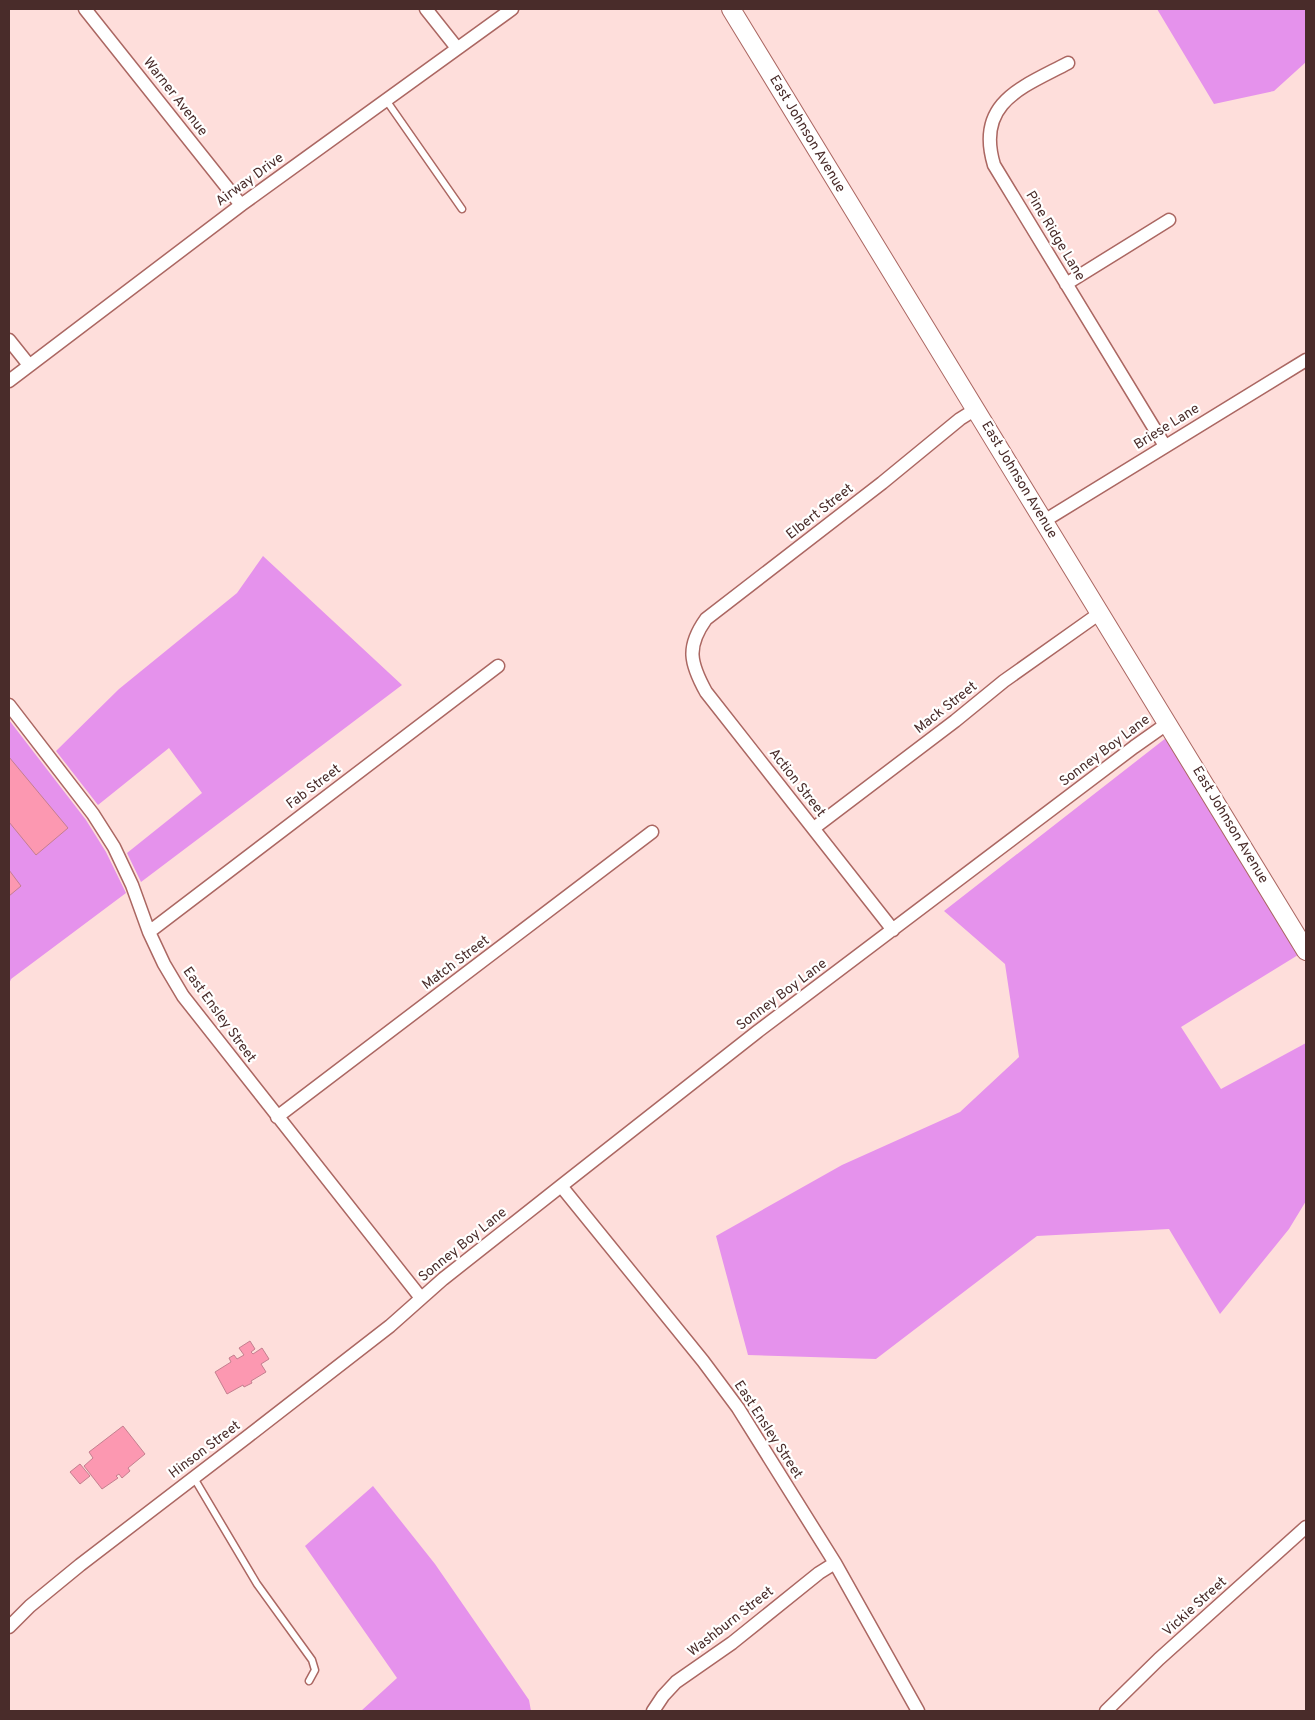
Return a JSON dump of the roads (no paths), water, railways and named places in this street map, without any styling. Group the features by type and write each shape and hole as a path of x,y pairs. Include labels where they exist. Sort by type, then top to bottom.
{"main road":[{"name":"East Johnson Avenue","path":"731,9 1306,951"}],"street":[{"name":"Warner Avenue","path":"85,9 241,205"},
{"path":"426,9 458,48"},
{"name":"Airway Drive","path":"9,380 241,205 512,9"},
{"name":"Pine Ridge Lane","path":"1068,63 1010,95 1000,106 992,119 988,136 989,150 994,165 1165,446"},
{"path":"1066,284 1169,220"},
{"path":"9,340 29,365"},
{"name":"Briese Lane","path":"1044,521 1306,360"},
{"name":"Elbert Street","path":"693,647 696,633 706,619 976,409"},
{"name":"Mack Street","path":"814,828 947,727 1004,681 1100,613"},
{"name":"Action Street","path":"693,647 692,656 695,672 706,692 893,930"},
{"name":"Fab Street","path":"150,932 498,666"},
{"name":"East Ensley Street","path":"9,705 93,814 114,847 132,885 164,964 183,996 421,1298"},
{"name":"Sonney Boy Lane","path":"421,1298 757,1032 1168,723"},
{"name":"Match Street","path":"277,1117 652,832"},
{"name":"East Ensley Street","path":"561,1186 703,1361 738,1408 835,1563 918,1711"},
{"name":"Hinson Street","path":"9,1627 30,1606 80,1565 390,1326 421,1298"},
{"name":"Vickie Street","path":"1106,1711 1160,1659 1306,1527"},
{"name":"Washburn Street","path":"653,1711 676,1682 732,1643 818,1573 835,1563"}],"lane":[{"path":"386,100 462,209"},
{"path":"194,1478 257,1584 312,1660 315,1670 309,1681"}]}
